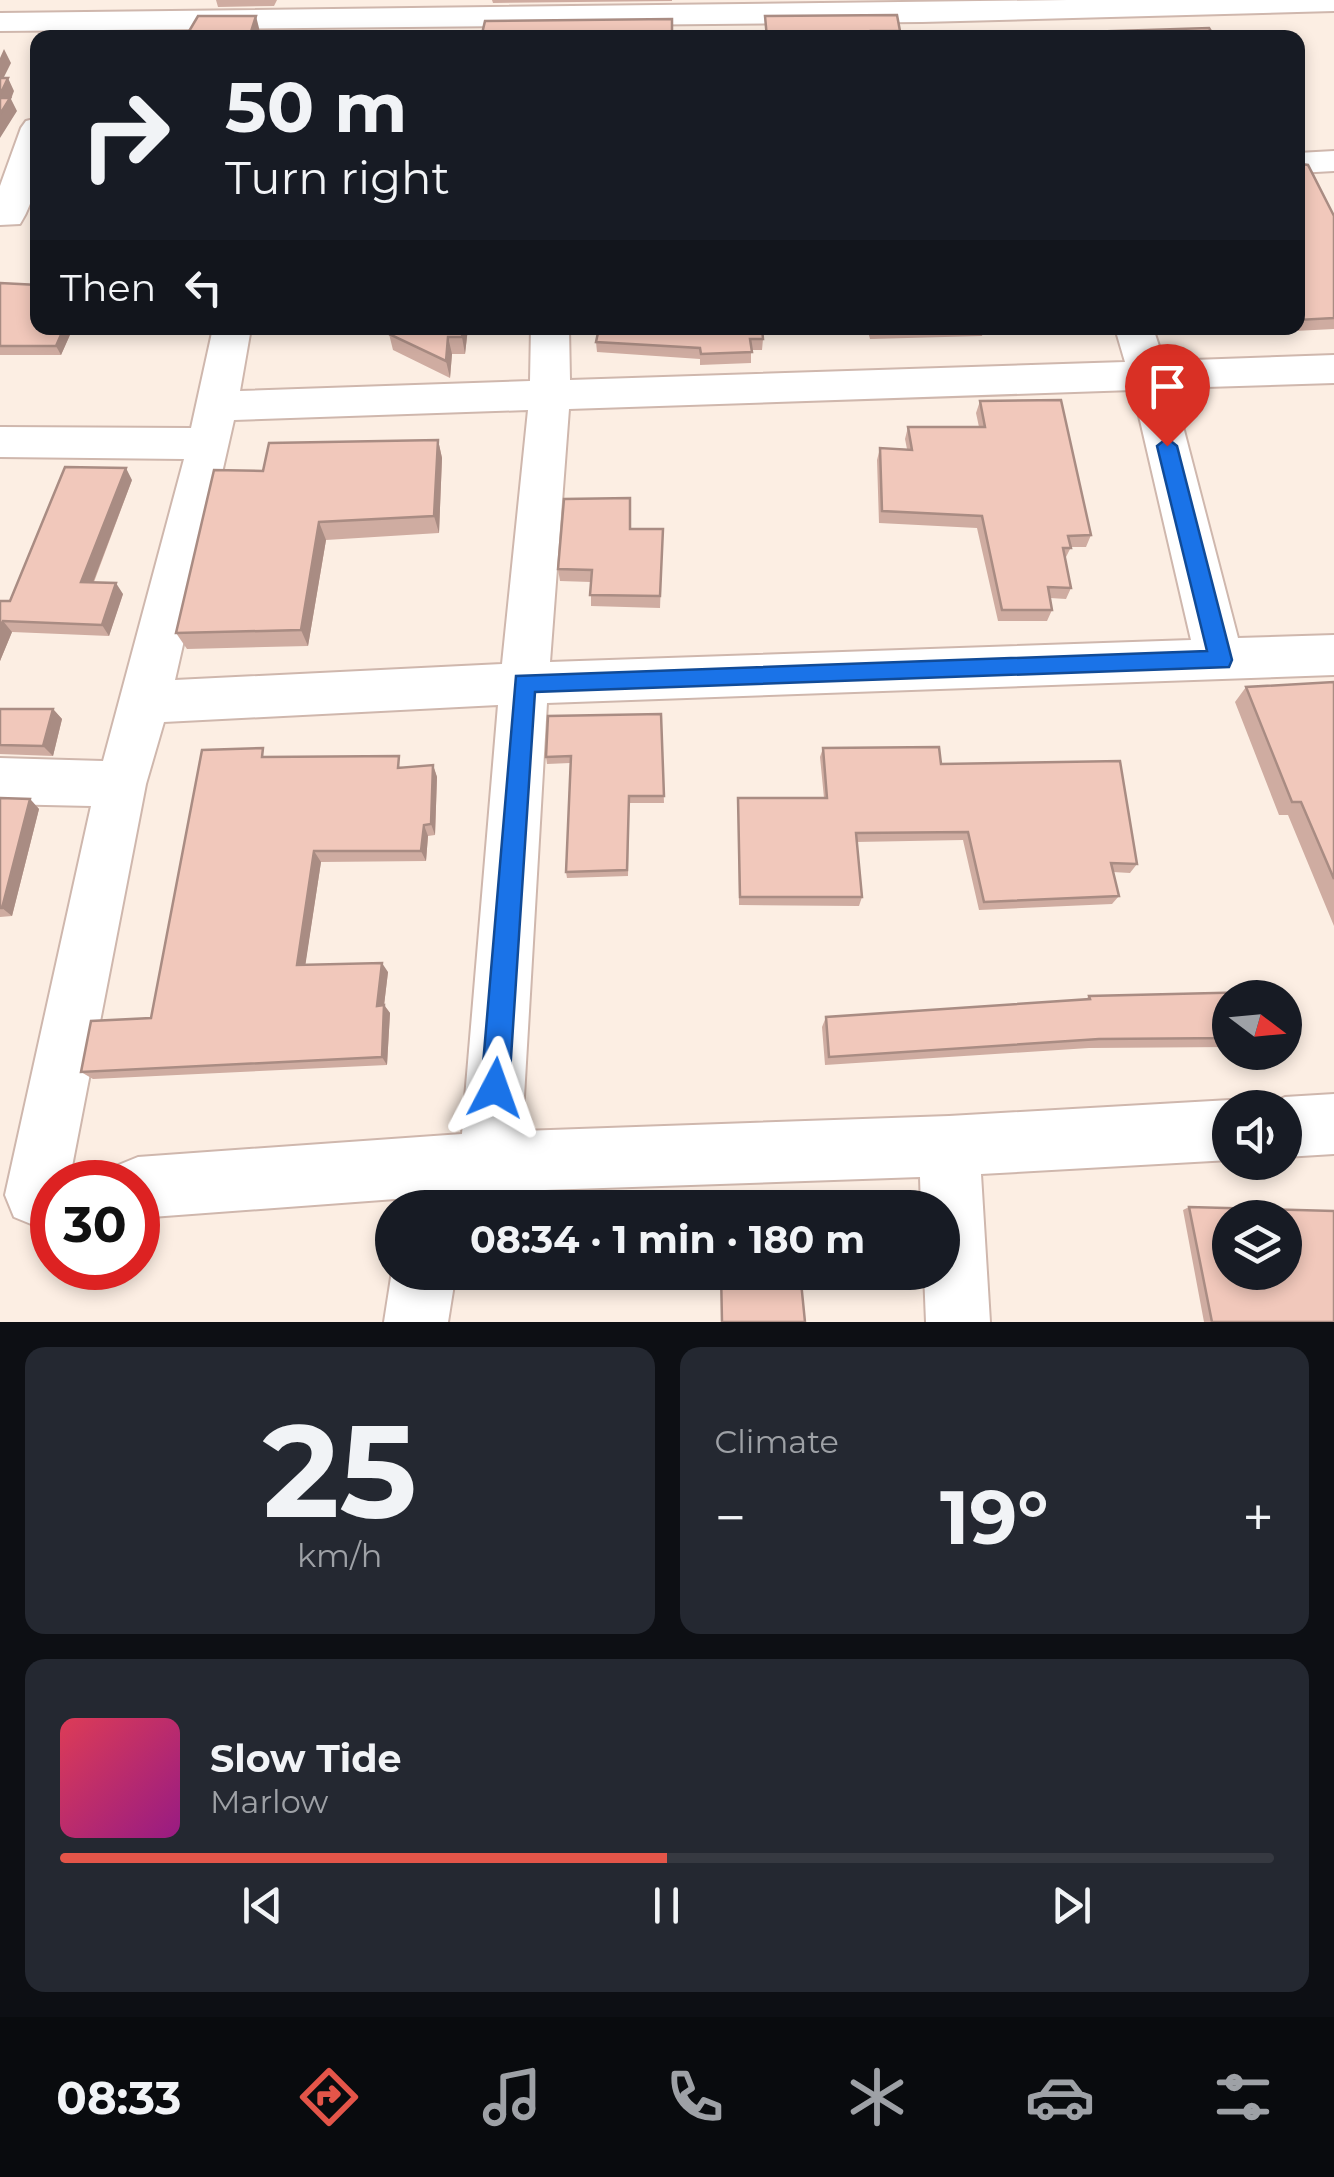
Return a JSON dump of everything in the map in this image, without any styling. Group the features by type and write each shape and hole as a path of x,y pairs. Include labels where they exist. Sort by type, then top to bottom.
{"street":[{"path":"0,22 924,17 1334,2"},
{"path":"15,215 30,158"},
{"path":"1305,162 1334,161"},
{"path":"38,1160 120,784 145,702 213,425 231,335"},
{"path":"454,1179 524,682 550,394 550,335"},
{"path":"1136,335 1220,660"},
{"path":"0,442 550,394 1334,369"},
{"path":"145,702 524,682 1334,655"},
{"path":"0,781 120,784"},
{"path":"1302,1126 1334,1124"},
{"path":"160,1187 454,1179 1212,1131"},
{"path":"949,1146 958,1322"},
{"path":"416,1322 421,1290"}],"building":[{"path":"897,15 900,30 766,30 765,16"},
{"path":"198,16 256,16 252,30 190,30"},
{"path":"672,19 672,30 483,30 485,21"},
{"path":"1209,28 1210,30 1147,30"},
{"path":"0,78 8,78 0,95"},
{"path":"0,98 10,98 0,114"},
{"path":"1305,165 1334,216 1334,318 1305,320"},
{"path":"0,283 30,285 30,335 61,335 56,346 0,346"},
{"path":"391,335 462,335 448,337 446,361"},
{"path":"598,335 763,335 763,339 750,339 752,352 701,354 700,348 596,342"},
{"path":"1061,400 1091,535 1068,536 1071,548 1063,548 1071,588 1048,587 1052,610 1002,610 982,516 882,511 880,448 912,450 908,427 985,427 980,401"},
{"path":"438,440 434,516 319,522 301,630 176,633 214,470 263,471 269,443"},
{"path":"65,467 126,468 81,582 116,583 102,625 3,621 0,628 0,601 10,601"},
{"path":"630,498 630,529 663,529 660,596 590,595 592,570 558,569 564,499"},
{"path":"1334,682 1334,879 1301,802 1292,802 1246,687"},
{"path":"0,709 53,709 43,746 0,745"},
{"path":"661,714 664,796 629,796 627,870 566,872 571,756 546,757 548,716"},
{"path":"939,747 941,764 1120,761 1137,864 1111,863 1119,896 984,902 968,832 856,833 862,897 740,897 738,798 827,798 823,748"},
{"path":"263,748 262,757 399,756 398,768 433,765 431,824 424,825 421,851 314,851 297,965 382,963 377,1006 384,1005 382,1057 81,1072 91,1021 151,1018 202,750"},
{"path":"0,798 30,799 2,908 0,908"},
{"path":"1212,993 1212,1038 1099,1039 829,1057 826,1017 1090,999 1089,996"},
{"path":"1189,1207 1212,1208 1212,1290 1302,1290 1302,1210 1334,1211 1334,1322 1212,1322"},
{"path":"721,1290 802,1290 805,1322 722,1322"}],"route":[{"path":"495,1088 524,682 1220,660 1167,446"}]}
